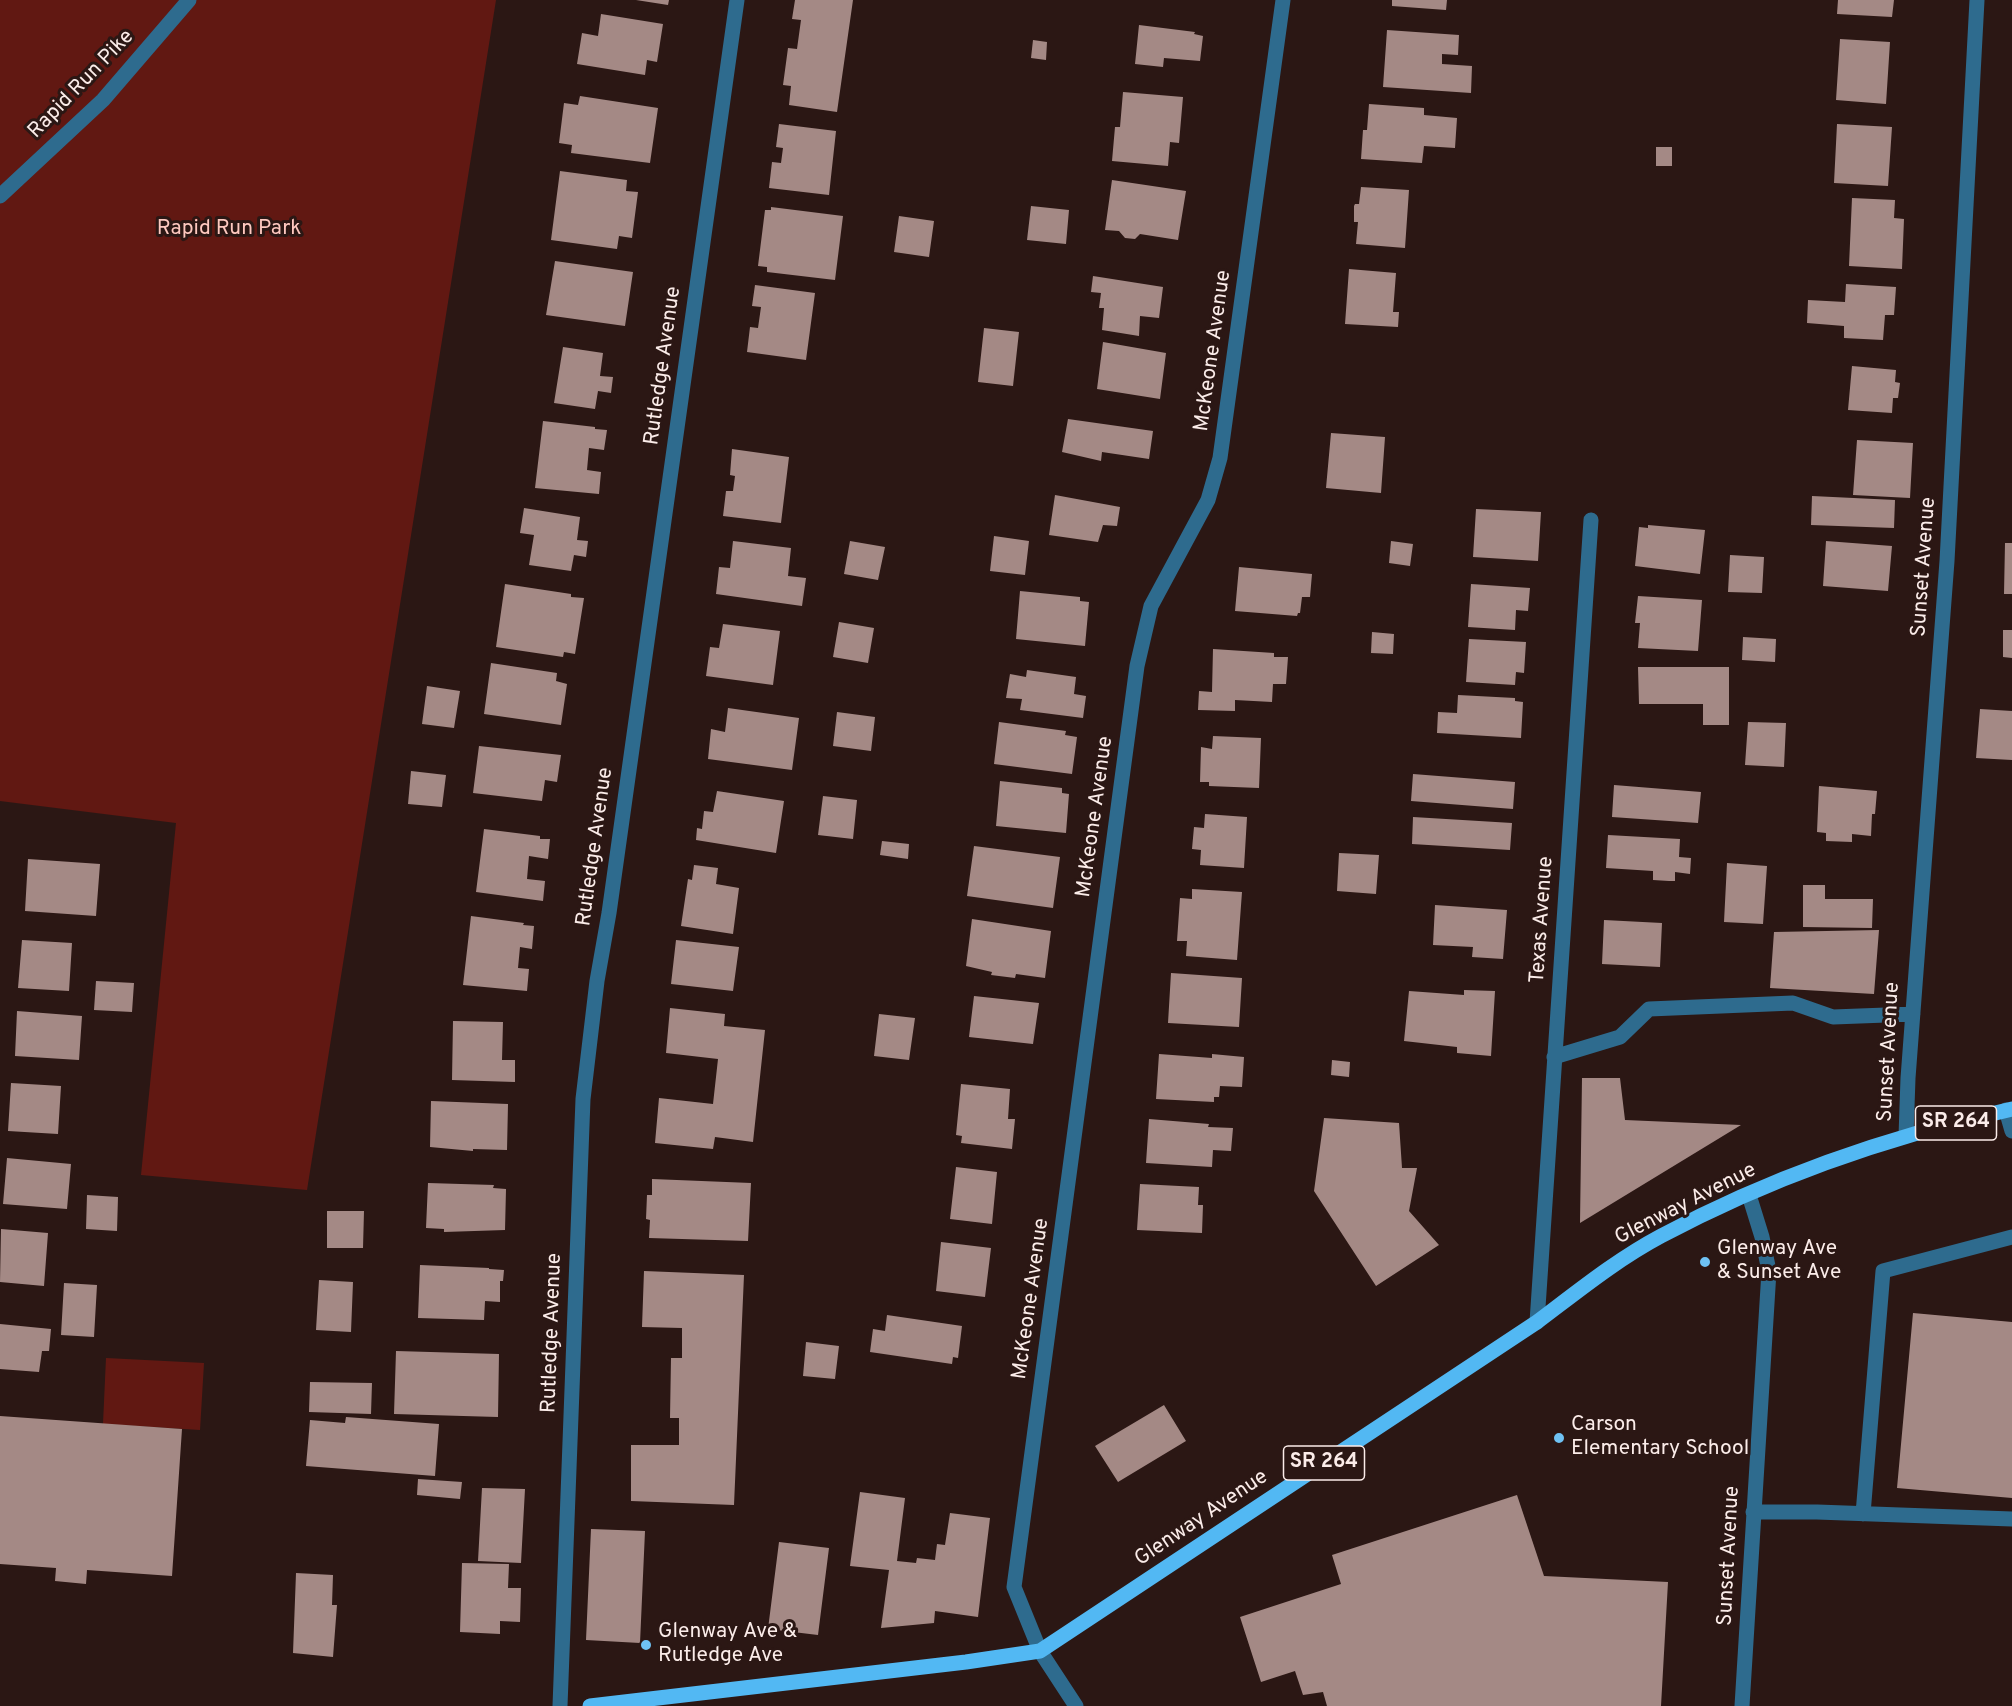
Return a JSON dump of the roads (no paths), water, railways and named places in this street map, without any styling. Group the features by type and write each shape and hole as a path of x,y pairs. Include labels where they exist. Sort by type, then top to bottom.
{"main road":[{"name":"Glenway Avenue","path":"590,1706 684,1700 1040,1651 1537,1322 1604,1271 1660,1236 1824,1162 1906,1136 2009,1110"}],"street":[{"name":"Rapid Run Pike","path":"0,196 103,100 189,0"},
{"name":"Rutledge Avenue","path":"560,1706 583,1100 597,981 611,901 737,0"},
{"name":"McKeone Avenue","path":"1076,1706 1040,1651 1014,1587 1137,666 1151,606 1208,500 1220,458 1283,0"},
{"name":"Sunset Avenue","path":"1906,1136 1908,1078 1947,561 1977,0"},
{"name":"Texas Avenue","path":"1537,1322 1591,520"},
{"path":"1554,1057 1620,1037 1649,1009 1792,1003 1833,1017 1913,1014"},
{"path":"2009,1110 2012,1131"},
{"name":"Sunset Avenue","path":"1742,1706 1769,1271 1762,1237 1749,1195"},
{"path":"1863,1514 1883,1271 2012,1237"},
{"path":"1753,1512 2012,1519"}],"place":[{"name":"Glenway Ave & Sunset Ave","path":"1705,1262"},
{"name":"Carson Elementary School","path":"1559,1438"},
{"name":"Glenway Ave & Rutledge Ave","path":"646,1645"}],"park label":[{"name":"Rapid Run Park","path":"229,230"}]}
